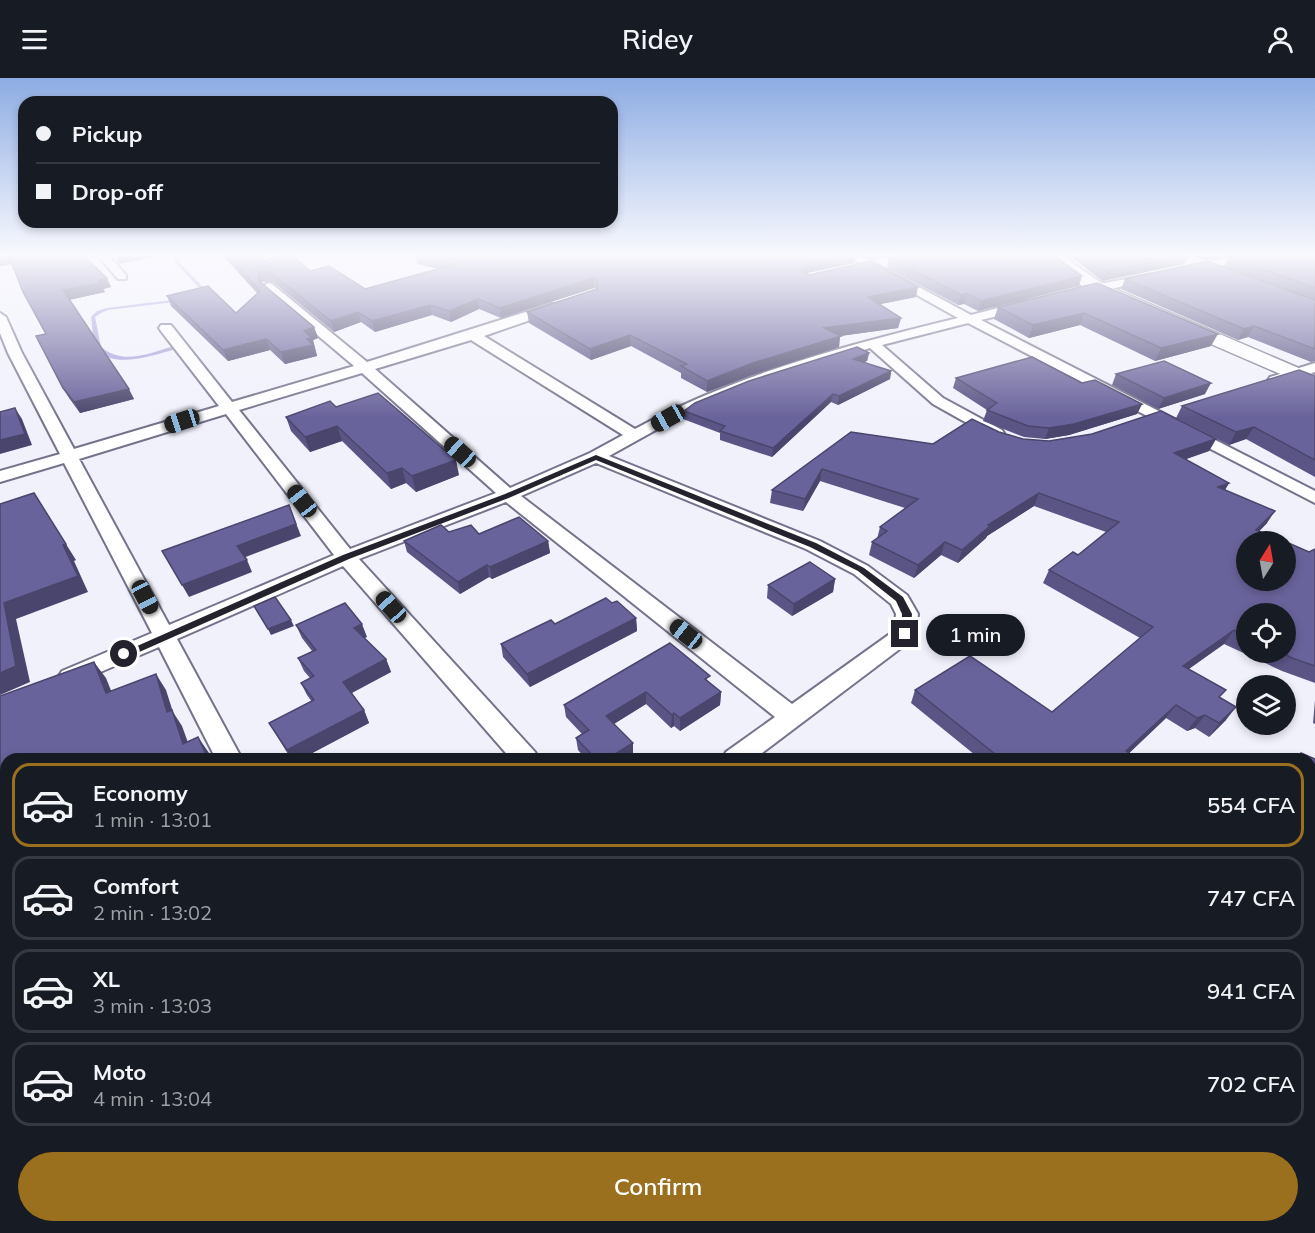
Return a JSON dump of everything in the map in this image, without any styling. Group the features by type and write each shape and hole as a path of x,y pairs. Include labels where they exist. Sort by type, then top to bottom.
{"main road":[{"path":"1147,310 1315,383"}],"street":[{"path":"296,310 363,366 508,495 792,717"},
{"path":"0,477 363,366 473,335 548,310"},
{"path":"953,310 1315,498"},
{"path":"55,683 166,637 346,557 508,495 596,457 685,408 743,384 872,343 1007,310"},
{"path":"0,317 8,354 71,457 226,753"},
{"path":"166,328 346,557 521,753"},
{"path":"473,335 635,436"},
{"path":"872,343 938,401 971,421 1014,442"},
{"path":"1259,384 1315,368"},
{"path":"1134,423 1179,410"},
{"path":"596,457 813,545 861,570 900,600 907,614 905,634 743,753"}],"building":[{"path":"33,310 76,310 129,389 74,402 63,388 36,336 46,334"},
{"path":"181,310 233,310 236,313 239,310 294,310 314,327 304,331 312,338 307,339 313,345 281,352 266,339 223,350"},
{"path":"317,310 412,310 372,321 358,312 331,321"},
{"path":"533,310 888,310 901,318 824,328 841,336 753,363 707,381 681,366 687,364 630,335 590,349 527,312"},
{"path":"1004,310 1161,310 1218,334 1161,348 1084,313 1033,325"},
{"path":"1199,310 1315,310 1315,349 1254,326 1244,329"},
{"path":"857,347 869,353 853,359 891,371 839,396 833,394 773,448 720,431 725,426 684,411 695,403 749,381"},
{"path":"1032,357 1082,383 1095,380 1142,404 1074,424 1049,428 1028,426 987,410 997,403 956,378"},
{"path":"1164,361 1211,383 1164,398 1116,374"},
{"path":"1299,370 1315,376 1315,460 1254,427 1236,432 1182,406"},
{"path":"378,393 456,460 412,476 402,468 387,473 337,426 305,437 286,417 330,401 336,407"},
{"path":"15,408 25,434 0,440 0,412"},
{"path":"1161,411 1216,439 1174,453 1229,483 1218,487 1275,511 1256,530 1258,531 1236,531 1236,591 1296,591 1296,546 1309,552 1315,549 1315,666 1296,659 1296,603 1236,603 1236,631 1234,630 1183,666 1226,690 1219,697 1236,707 1219,723 1205,715 1197,718 1176,705 1126,751 1129,753 994,753 915,690 970,656 1052,712 1153,627 1049,570 1073,552 1078,555 1119,522 1039,493 988,525 990,526 962,550 945,542 918,565 872,542 887,531 880,527 918,499 822,469 805,499 772,490 851,432 933,444 972,419 999,432 1023,439 1049,441 1092,434"},
{"path":"34,493 66,544 63,545 78,576 4,603 16,666 0,673 0,504"},
{"path":"289,505 296,524 237,546 247,560 182,585 162,551"},
{"path":"519,517 548,541 490,567 487,565 458,582 404,541 441,525 449,532 471,525 479,534"},
{"path":"810,562 835,579 794,604 768,585"},
{"path":"275,597 291,620 268,629 254,606"},
{"path":"606,598 612,603 617,601 636,618 527,674 501,644 551,620 555,624"},
{"path":"345,603 362,624 354,628 386,659 343,682 364,710 287,750 269,723 314,700 301,683 314,676 298,658 316,650 296,625"},
{"path":"670,643 710,676 705,679 721,692 680,718 674,713 672,715 646,692 606,716 633,743 617,753 590,753 576,738 589,730 564,705"},
{"path":"94,662 106,693 156,674 167,712 172,710 183,744 198,737 205,753 0,753 0,696"}],"waterway":[{"path":"105,310 93,317 99,348 107,354 124,359 143,357 171,349"}],"route":[{"path":"124,654 282,587 346,557 508,495 596,457 813,545 861,570 900,600 907,614 905,634"}]}
